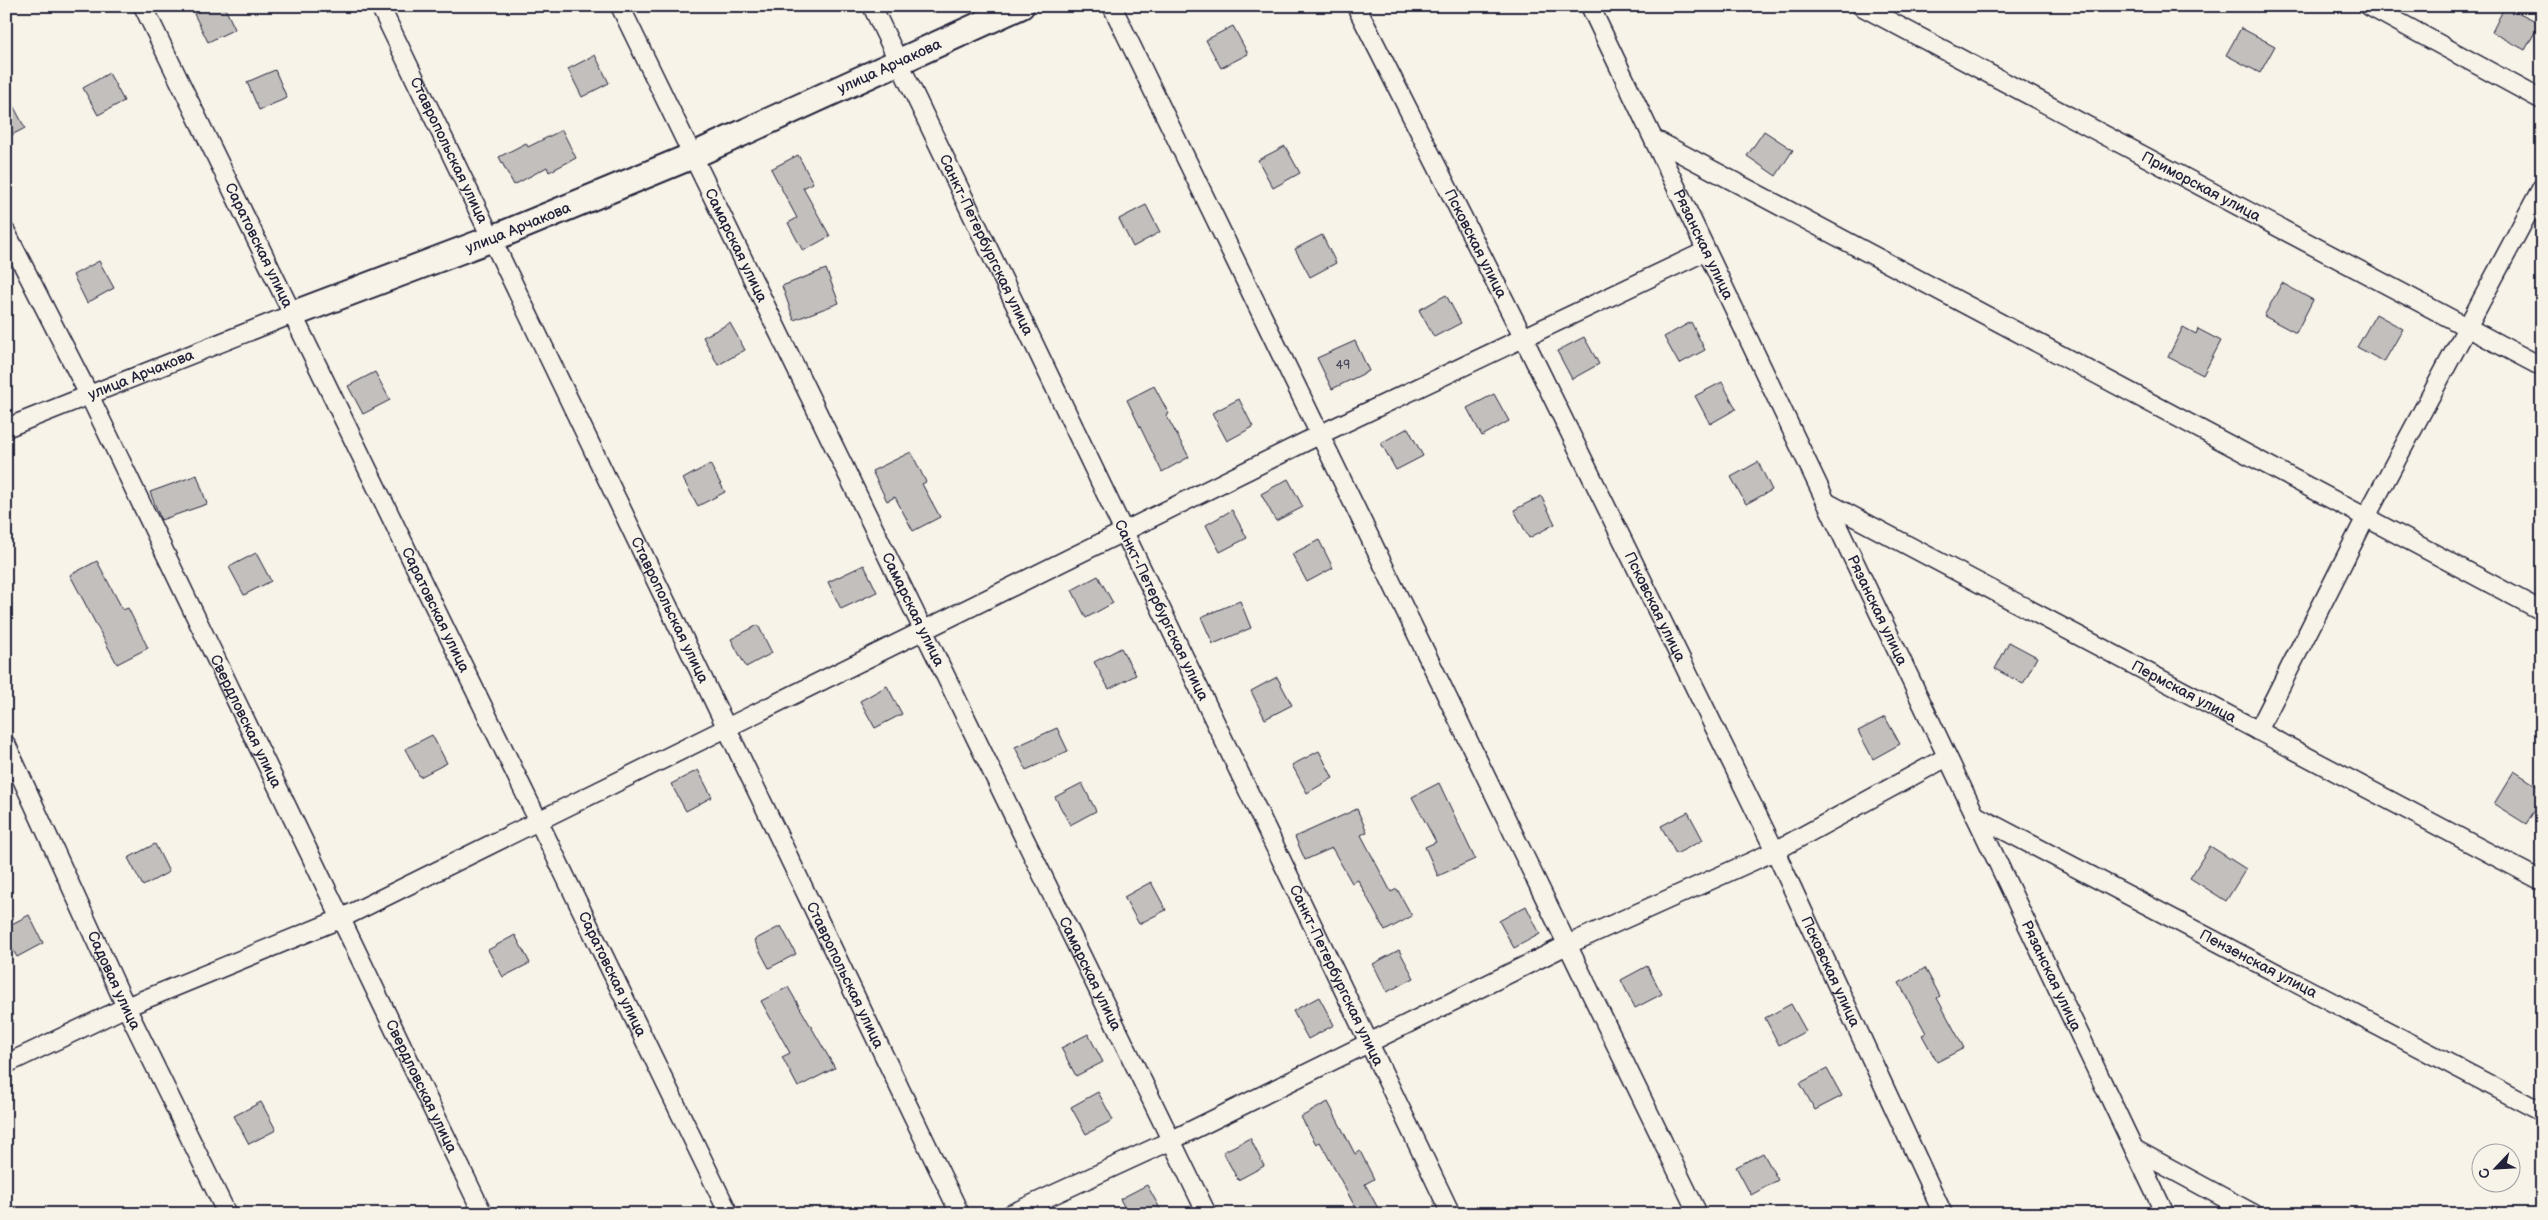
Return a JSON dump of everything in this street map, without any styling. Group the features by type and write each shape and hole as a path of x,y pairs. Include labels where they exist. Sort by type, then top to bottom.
{"street":[{"name":"Саратовская улица","path":"143,6 729,1214"},
{"name":"Ставропольская улица","path":"380,6 960,1214"},
{"name":"Самарская улица","path":"620,6 1207,1214"},
{"name":"Санкт-Петербургская улица","path":"872,6 1370,1041 1451,1214"},
{"name":"улица Арчакова","path":"6,428 293,314 491,239 692,156 1021,6"},
{"path":"1112,6 1698,1214"},
{"name":"Псковская улица","path":"1356,6 1523,337 1775,851 1943,1214"},
{"name":"Рязанская улица","path":"1590,6 2164,1214"},
{"name":"Приморская улица","path":"1861,6 2542,367"},
{"path":"2369,6 2542,100"},
{"path":"1654,139 2542,611"},
{"path":"2258,731 2366,517 2542,187"},
{"name":"Свердловская улица","path":"6,232 89,395 483,1214"},
{"path":"6,1064 126,1007 340,919 1321,434 1706,251"},
{"name":"Пермская улица","path":"1826,502 2542,881"},
{"name":"Садовая улица","path":"6,744 126,1007 227,1214"},
{"path":"1011,1214 1172,1140 1568,944 1775,851 1947,756"},
{"name":"Пензенская улица","path":"1975,815 2542,1112"},
{"path":"2134,1149 2254,1214"}],"building":[{"path":"209,6 224,6 235,29 208,42 194,14"},
{"path":"2505,6 2540,23 2525,50 2492,32"},
{"path":"1233,26 1248,54 1221,68 1206,40"},
{"path":"2241,28 2275,46 2260,73 2226,55"},
{"path":"595,55 609,83 582,97 568,69"},
{"path":"275,70 287,98 259,110 247,82"},
{"path":"109,73 124,101 98,115 83,88"},
{"path":"6,92 25,128 6,138"},
{"path":"562,130 576,158 549,172 547,167 514,185 499,157 526,143 528,147"},
{"path":"1764,131 1793,150 1776,176 1747,156"},
{"path":"1285,146 1300,173 1273,188 1258,160"},
{"path":"798,155 813,183 803,188 830,236 803,251 788,223 797,218 771,169"},
{"path":"1146,205 1160,232 1133,247 1119,219"},
{"path":"1322,235 1336,263 1310,277 1295,249"},
{"path":"99,261 114,288 87,303 73,275"},
{"path":"826,269 839,303 794,320 782,286"},
{"path":"2282,283 2313,300 2296,333 2264,316"},
{"path":"1446,295 1461,323 1434,337 1419,310"},
{"path":"2376,314 2403,329 2384,362 2357,347"},
{"path":"1691,322 1705,350 1679,364 1664,337"},
{"path":"730,323 745,350 718,365 703,337"},
{"path":"2183,327 2196,334 2198,329 2221,341 2203,375 2168,357"},
{"path":"1584,337 1599,364 1572,379 1557,351"},
{"path":"1355,341 1369,371 1332,389 1317,358"},
{"path":"375,372 390,400 363,414 348,386"},
{"path":"1722,382 1736,409 1710,424 1695,396"},
{"path":"1154,386 1169,414 1166,415 1189,457 1162,472 1127,400"},
{"path":"1494,394 1509,421 1482,436 1467,408"},
{"path":"1239,399 1253,427 1227,441 1212,413"},
{"path":"1408,428 1423,456 1396,470 1381,443"},
{"path":"911,452 926,482 922,484 940,517 913,531 895,497 887,501 872,471"},
{"path":"1758,462 1772,490 1746,504 1731,477"},
{"path":"710,464 725,492 698,506 683,479"},
{"path":"197,475 207,504 161,520 150,492"},
{"path":"1288,479 1303,507 1276,521 1261,494"},
{"path":"1541,496 1555,524 1529,538 1514,510"},
{"path":"1232,510 1247,538 1220,552 1206,525"},
{"path":"1319,540 1333,568 1307,582 1292,554"},
{"path":"256,553 271,581 244,595 229,567"},
{"path":"97,561 123,610 128,608 148,648 117,664 70,575"},
{"path":"864,565 877,592 841,609 828,582"},
{"path":"1098,576 1113,603 1086,618 1072,590"},
{"path":"1240,601 1251,628 1213,644 1201,617"},
{"path":"758,625 772,653 746,667 731,639"},
{"path":"2009,642 2037,657 2023,684 1995,669"},
{"path":"1121,648 1136,675 1109,689 1094,662"},
{"path":"1277,677 1292,705 1265,719 1251,691"},
{"path":"887,686 902,714 875,728 860,701"},
{"path":"1885,717 1900,744 1873,759 1858,731"},
{"path":"1057,728 1068,751 1026,770 1015,747"},
{"path":"432,735 447,763 420,777 405,749"},
{"path":"1319,751 1333,778 1307,793 1292,765"},
{"path":"698,770 712,797 686,811 671,784"},
{"path":"2514,771 2542,789 2542,799 2526,824 2494,804"},
{"path":"1082,783 1096,811 1070,825 1055,797"},
{"path":"1439,783 1475,859 1438,876 1425,847 1436,842 1412,797"},
{"path":"1357,809 1367,832 1361,835 1391,892 1397,889 1412,916 1385,931 1358,880 1352,883 1332,848 1305,860 1295,837"},
{"path":"1688,812 1703,840 1676,854 1661,826"},
{"path":"155,844 169,872 143,886 128,858"},
{"path":"2210,846 2246,869 2226,901 2190,878"},
{"path":"1151,882 1166,910 1139,924 1124,897"},
{"path":"1526,906 1540,934 1514,948 1499,921"},
{"path":"29,915 43,943 17,957 6,938 6,927"},
{"path":"781,926 796,954 769,968 754,940"},
{"path":"515,935 530,963 503,977 488,950"},
{"path":"1399,950 1414,978 1387,992 1373,964"},
{"path":"1647,966 1662,994 1635,1008 1621,980"},
{"path":"1925,968 1940,996 1937,998 1964,1048 1937,1062 1922,1035 1926,1033 1899,983"},
{"path":"788,987 835,1068 798,1087 782,1057 790,1053 761,1001"},
{"path":"1319,997 1334,1025 1308,1039 1293,1011"},
{"path":"1791,1004 1806,1031 1779,1045 1765,1018"},
{"path":"1088,1034 1103,1062 1076,1076 1061,1048"},
{"path":"1827,1069 1842,1096 1815,1110 1800,1083"},
{"path":"1098,1092 1113,1120 1086,1134 1071,1107"},
{"path":"261,1102 276,1130 249,1144 234,1116"},
{"path":"1328,1102 1355,1154 1360,1151 1374,1179 1365,1184 1381,1214 1359,1214 1320,1142 1316,1144 1301,1117"},
{"path":"1250,1138 1264,1166 1238,1180 1223,1152"},
{"path":"1763,1153 1778,1180 1751,1195 1736,1167"},
{"path":"1147,1185 1163,1214 1128,1214 1120,1199"}]}
